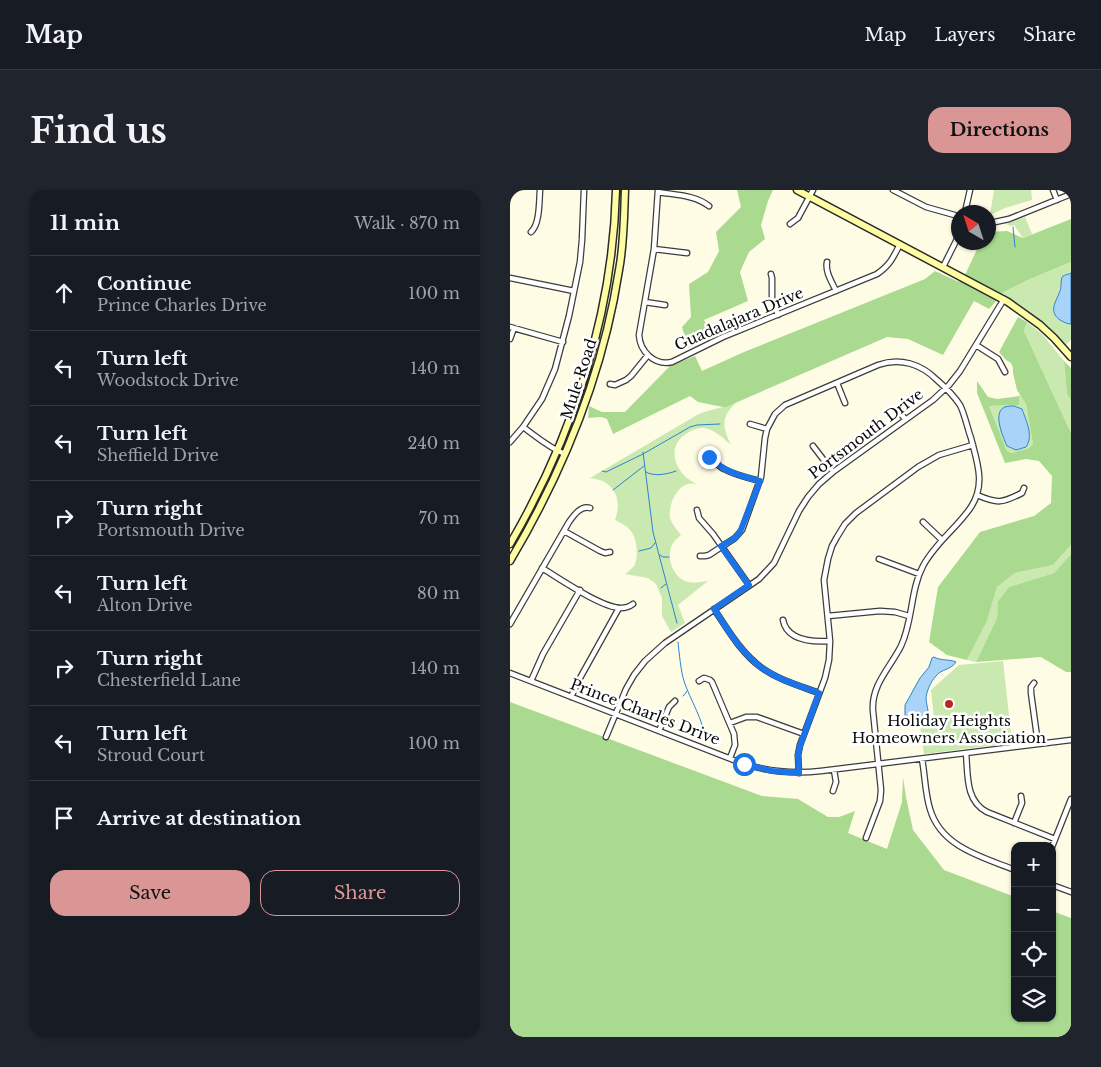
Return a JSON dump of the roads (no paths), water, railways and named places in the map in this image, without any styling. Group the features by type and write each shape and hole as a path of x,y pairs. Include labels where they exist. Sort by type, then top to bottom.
{"main road":[{"name":"Mule Road","path":"510,544 538,494 557,451 569,423 592,354 610,269 615,226 616,190"},
{"name":"Mule Road","path":"510,561 534,520 565,454 591,388 614,300 620,268 625,190"},
{"path":"797,190 811,193 1016,307 1040,325 1071,357"}],"street":[{"path":"531,232 537,224 540,190"},
{"path":"510,442 542,399 555,369 563,342 580,262 584,190"},
{"path":"893,190 930,209 951,214"},
{"path":"967,205 970,190"},
{"path":"1053,190 1057,200"},
{"path":"610,384 615,385 626,380 648,355 642,349 639,335 654,249 658,191 689,196 709,206"},
{"path":"790,224 798,218 811,193"},
{"path":"996,221 1009,219 1071,194"},
{"name":"Guadalajara Drive","path":"648,355 660,362 672,362 723,337 877,274 891,262 900,244"},
{"path":"654,249 687,253"},
{"path":"943,267 952,250"},
{"path":"827,262 828,274 836,291"},
{"path":"771,274 772,298 778,314"},
{"path":"510,278 574,291"},
{"name":"Portsmouth Drive","path":"606,737 630,683 645,661 665,643 764,574 774,563 793,523 808,497 819,484 946,389 960,371 1004,300"},
{"path":"645,302 665,305"},
{"path":"510,339 512,327 563,342"},
{"path":"976,345 998,359 1004,372"},
{"path":"700,556 707,556 735,538 740,532 760,481 767,429 775,414 785,405 882,364 900,361 924,369 937,379 960,406 973,445 980,474 980,485 968,511 929,556 919,574 902,643 878,685 874,696 873,711 882,783 880,798 866,838"},
{"path":"837,382 845,403"},
{"path":"898,410 905,420"},
{"path":"750,424 767,429"},
{"path":"523,427 557,451 565,454"},
{"path":"799,773 799,750 828,665 830,641 824,587 826,565 834,542 845,524 861,508 925,463 946,453 973,445"},
{"path":"813,446 833,472"},
{"path":"703,456 709,457 720,467 730,472 760,481"},
{"path":"977,495 1001,502 1022,493 1024,488"},
{"path":"510,624 564,531 578,512 584,508 590,508"},
{"path":"697,510 699,518 713,534 749,585"},
{"path":"923,522 942,540"},
{"path":"564,531 600,551 610,552"},
{"path":"879,559 919,574"},
{"path":"542,568 600,602 619,608 628,607 633,604"},
{"path":"531,681 543,654 580,590"},
{"path":"571,697 619,608"},
{"path":"714,609 742,649 757,664 782,679 819,693"},
{"path":"828,616 880,611 909,616"},
{"path":"783,620 786,628 795,636 816,642 830,641"},
{"name":"Prince Charles Drive","path":"510,673 730,758 765,770 786,773 834,770 1071,740"},
{"path":"699,681 704,678 712,682 730,722 735,740 730,758"},
{"path":"1034,682 1031,692 1038,744"},
{"path":"659,731 669,708 675,701"},
{"path":"730,722 746,717 757,717 804,734"},
{"path":"966,753 970,790 974,802 984,811 1055,838"},
{"path":"922,758 930,809 941,830 951,841 963,849 1011,868"},
{"path":"832,791 836,782 834,770"},
{"path":"1014,823 1022,803 1021,796"},
{"path":"1054,842 1071,799"},
{"path":"1056,886 1071,892"}],"water":[{"path":"1071,273 1071,324 1056,317 1054,310 1061,289 1062,277"},
{"path":"1014,406 1022,409 1029,433 1026,447 1016,450 1007,446 999,419 1001,410"},
{"path":"934,657 956,662 938,674 929,687 926,699 927,723 906,726 905,705"}],"waterway":[{"path":"1013,227 1015,247"},
{"path":"602,471 606,472 643,454 690,427 720,424"},
{"path":"643,452 653,532 677,623"},
{"path":"613,490 644,466"},
{"path":"646,472 657,475 676,471"},
{"path":"639,551 651,548 655,543"},
{"path":"660,555 669,557"},
{"path":"661,588 666,584"},
{"path":"678,642 683,677 702,725 705,740"},
{"path":"683,696 687,691"}],"place":[{"name":"Holiday Heights Homeowners Association","path":"949,704"}]}
